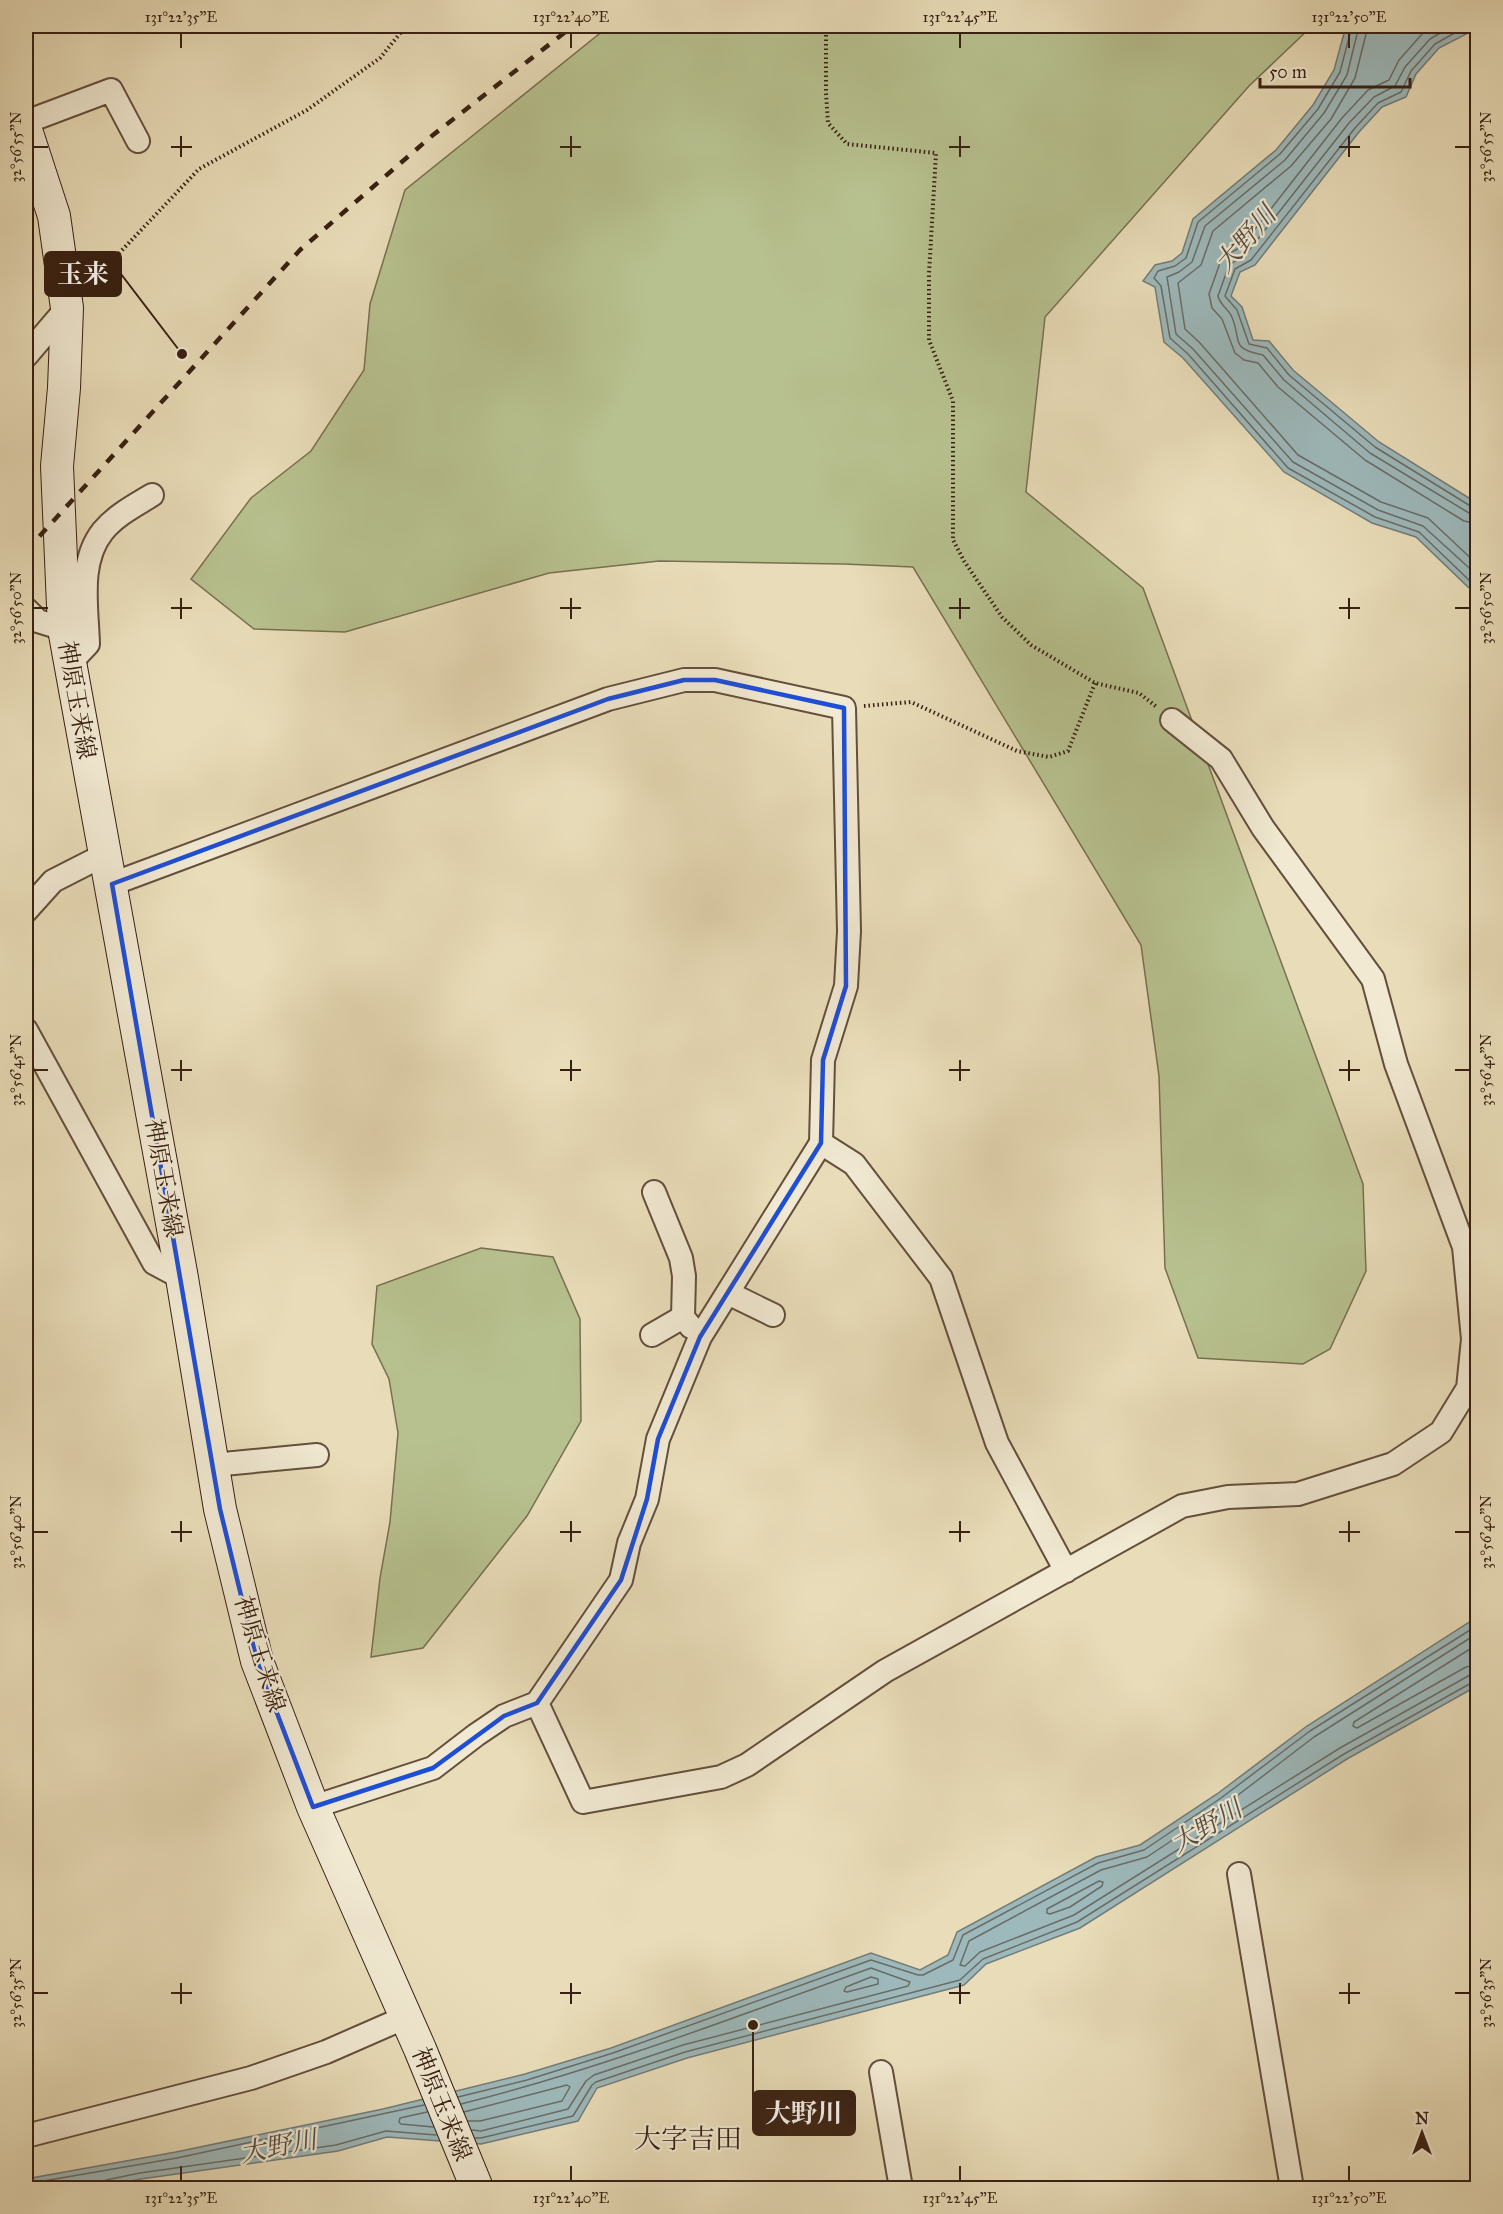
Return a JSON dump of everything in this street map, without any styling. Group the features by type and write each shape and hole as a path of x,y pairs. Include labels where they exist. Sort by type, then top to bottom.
{"main road":[{"name":"神原玉来線","path":"26,130 54,216 67,308 57,466 64,629 182,1278 220,1509 258,1661 313,1807 420,2049 475,2186"}],"street":[{"path":"26,122 111,90 138,141"},
{"path":"26,356 67,308"},
{"path":"70,662 88,644 85,585 91,555 103,531 127,510 152,495"},
{"path":"26,609 38,621 64,629"},
{"path":"112,884 608,699 684,680 715,680 844,708 849,931 846,986 823,1060 821,1143 700,1337 658,1438 647,1499 629,1543 621,1580 537,1703 504,1716 433,1768 313,1807"},
{"path":"537,1703 583,1802 720,1777 747,1765 885,1671 1182,1506 1228,1497 1298,1494 1393,1464 1441,1432 1468,1388 1473,1339 1464,1247 1396,1064 1373,979 1263,828 1221,759 1172,720"},
{"path":"26,911 53,881 106,854"},
{"path":"26,1030 154,1263 182,1278"},
{"path":"821,1143 854,1164 941,1278 997,1443 1066,1572"},
{"path":"654,1192 681,1258 684,1276 683,1317 700,1337"},
{"path":"728,1293 773,1315"},
{"path":"652,1335 683,1317"},
{"path":"213,1466 317,1455"},
{"path":"1239,1874 1292,2188"},
{"path":"26,2136 251,2078 326,2052 406,2017"},
{"path":"881,2072 902,2188"}],"path":[{"path":"67,308 199,169 307,110 380,58 406,26"},
{"path":"826,26 828,123 847,144 936,153 929,274 929,340 953,401 953,540 964,561 1002,617 1031,645 1095,682 1139,693 1172,720"},
{"path":"844,708 911,702 1017,751 1049,757 1068,751 1095,682"}],"highlighted area":[{"path":"684,680 715,680 844,708 846,986 823,1060 821,1143 700,1337 658,1439 647,1499 621,1580 537,1703 504,1716 433,1768 313,1807 257,1661 220,1509 112,884 608,699"}],"green space":[{"path":"609,26 1312,26 1249,86 1045,317 1026,492 1143,588 1363,1184 1366,1271 1330,1349 1303,1364 1198,1358 1165,1268 1159,1076 1141,945 913,567 659,561 549,573 345,632 254,629 191,579 251,498 311,451 364,370 370,304 405,190"},
{"path":"481,1248 553,1257 580,1319 581,1421 527,1516 423,1648 371,1657 380,1578 390,1522 398,1433 389,1379 372,1344 377,1286"}],"water":[{"path":"1346,26 1477,26 1478,28 1439,48 1416,74 1406,97 1382,107 1359,132 1255,265 1240,272 1231,296 1242,307 1253,340 1269,341 1293,370 1379,442 1477,503 1477,591 1468,587 1416,537 1372,523 1284,472 1183,358 1164,342 1155,287 1143,281 1155,265 1172,261 1182,253 1193,219 1276,150 1313,105 1334,70"},
{"path":"1477,1617 1477,1686 1347,1759 1080,1928 986,1964 964,1985 687,2058 597,2088 578,2121 481,2144 387,2137 338,2151 141,2179 94,2188 26,2188 26,2179 176,2152 383,2109 525,2074 611,2048 871,1953 920,1970 948,1955 957,1932 1096,1857 1140,1845 1217,1794 1307,1726"}],"railway":[{"path":"26,551 300,250 433,135 573,26"}],"place":[{"name":"玉来","path":"182,354"},
{"name":"大野川","path":"753,2025"}],"district":[{"name":"大字吉田","path":"688,2138"}]}
